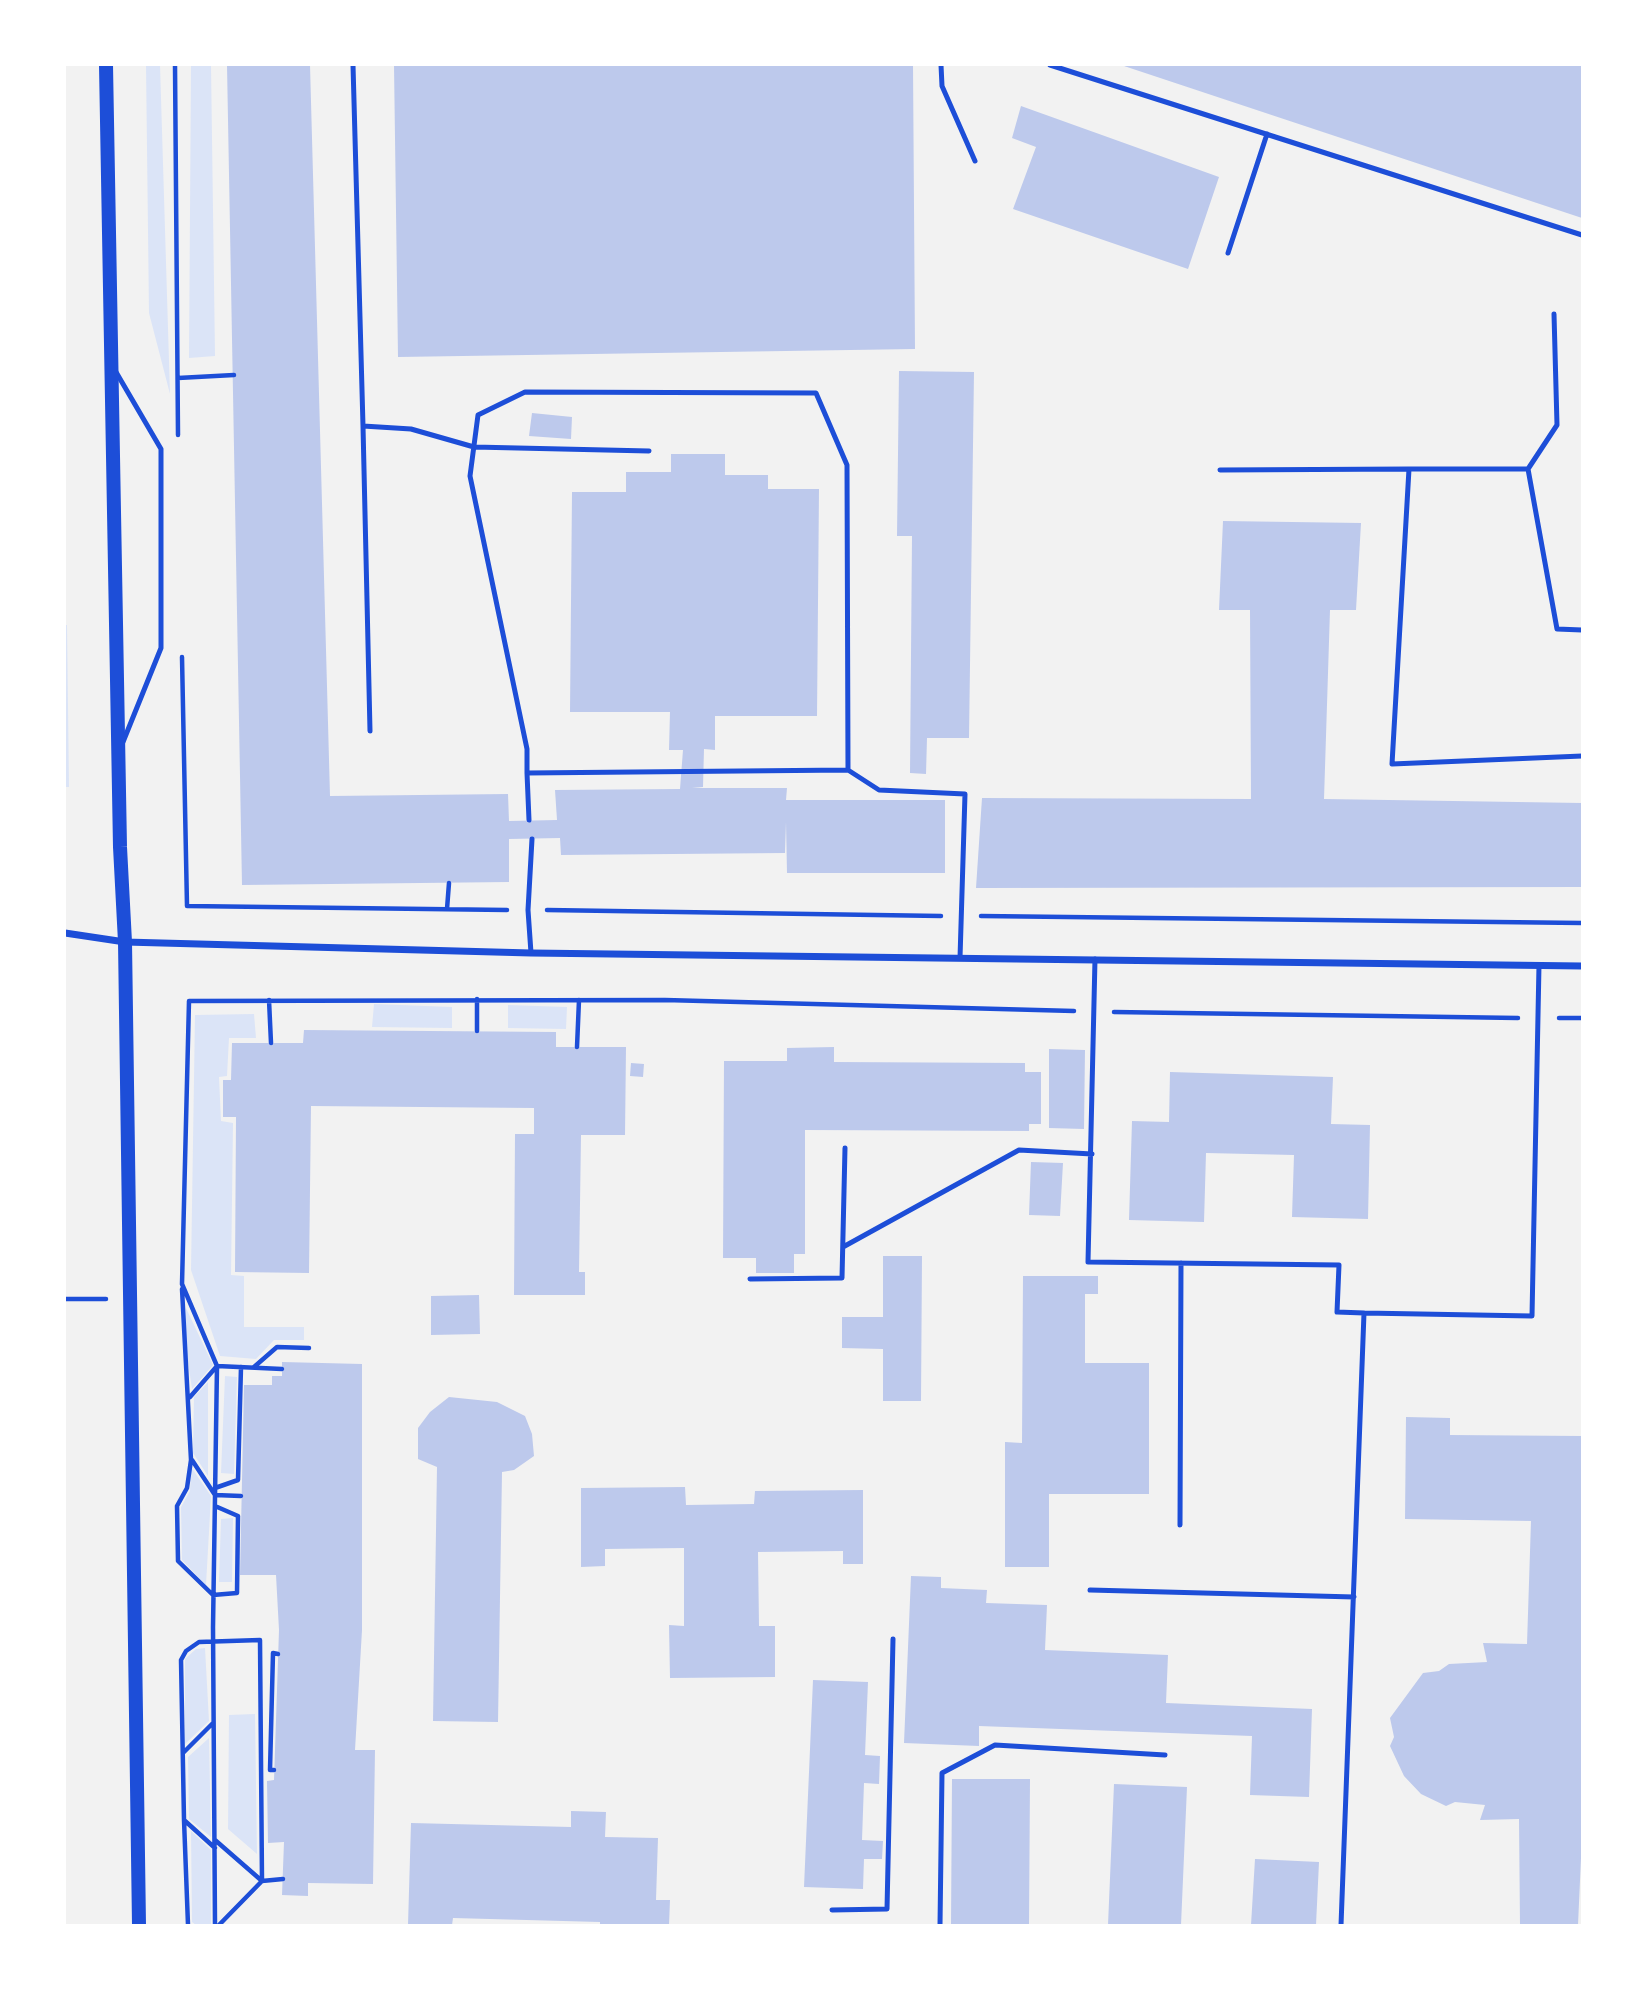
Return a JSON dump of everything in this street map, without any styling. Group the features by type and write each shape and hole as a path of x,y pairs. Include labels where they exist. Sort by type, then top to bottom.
{"main road":[{"path":"106,65 118,754 125,942 139,1925"}],"street":[{"path":"65,933 125,942 531,953 1582,966"}],"lane":[{"path":"353,65 369,731"},
{"path":"941,65 942,86 975,161"},
{"path":"1050,65 1582,235"},
{"path":"1228,253 1267,134"},
{"path":"1554,314 1557,425 1528,469 1557,629 1582,630"},
{"path":"111,363 161,449 161,648 118,754"},
{"path":"529,820 527,749 470,476 478,415 525,392 816,393 848,465 848,770"},
{"path":"363,426 411,429 474,447 649,451"},
{"path":"1409,469 1391,764 1582,756"},
{"path":"1220,470 1528,469"},
{"path":"527,773 848,770 879,790 965,794 964,916 960,958"},
{"path":"531,953 528,910 532,839"},
{"path":"1095,959 1088,1262 1339,1265 1337,1312 1532,1316 1539,965"},
{"path":"750,1279 842,1278 845,1148"},
{"path":"843,1247 1019,1150 1092,1154"},
{"path":"1180,1525 1181,1263"},
{"path":"1341,1925 1364,1313"},
{"path":"1090,1590 1353,1597"},
{"path":"832,1910 887,1909 893,1639"},
{"path":"940,1925 942,1773 995,1745 1165,1755"}],"path":[{"path":"178,378 234,375"},
{"path":"447,909 449,883"},
{"path":"477,999 477,1031"},
{"path":"269,1000 271,1043"},
{"path":"577,1047 579,1000"},
{"path":"215,1505 238,1516 236,1593 214,1595 178,1562 177,1506 187,1489 191,1460 190,1398 183,1339 182,1284 189,1001 579,1000 1094,1012 1582,1018"},
{"path":"182,1284 217,1366 213,1642 217,1925"},
{"path":"65,1299 131,1299"},
{"path":"254,1368 277,1347 309,1348"},
{"path":"217,1366 282,1369"},
{"path":"190,1398 217,1366"},
{"path":"215,1488 237,1480 241,1367"},
{"path":"191,1460 215,1495"},
{"path":"215,1495 242,1496"},
{"path":"188,1925 181,1660 186,1651 199,1642 260,1640 262,1881"},
{"path":"274,1770 270,1770 273,1738 271,1709 273,1653 278,1654"},
{"path":"260,1708 271,1709"},
{"path":"183,1753 214,1723"},
{"path":"184,1820 215,1848"},
{"path":"215,1839 262,1881"},
{"path":"217,1925 262,1881 283,1880"}],"shaded area":[{"path":"146,65 160,65 170,394 149,313"},
{"path":"191,65 211,65 215,356 189,358"},
{"path":"67,625 69,787 65,787"},
{"path":"374,1004 452,1007 452,1028 372,1027"},
{"path":"508,1005 567,1007 566,1029 508,1028"},
{"path":"254,1014 256,1038 229,1038 227,1076 219,1077 221,1121 233,1123 231,1275 244,1276 244,1327 304,1327 304,1340 274,1340 256,1359 220,1356 191,1270 195,1015"},
{"path":"186,1308 213,1365 192,1389 185,1342"},
{"path":"225,1376 237,1377 234,1474 221,1473"},
{"path":"208,1382 208,1476 193,1453 194,1397"},
{"path":"191,1467 211,1496 206,1585 182,1560 181,1507 190,1491"},
{"path":"233,1518 232,1582 219,1582 221,1519"},
{"path":"205,1648 209,1721 185,1744 185,1659 196,1649"},
{"path":"255,1714 257,1854 228,1829 229,1715"},
{"path":"209,1738 211,1837 189,1819 188,1757"},
{"path":"191,1831 211,1850 211,1925 196,1925 192,1922"}],"building":[{"path":"227,65 310,65 330,796 508,794 509,821 557,820 555,790 680,789 683,750 669,750 670,712 570,712 572,492 626,492 626,472 671,472 671,454 725,454 725,475 768,475 768,489 819,489 817,716 715,716 715,750 704,749 703,787 692,788 787,788 786,800 945,800 945,873 787,873 786,822 785,853 561,855 560,838 509,839 509,882 242,885"},
{"path":"394,65 913,65 915,349 398,357"},
{"path":"1121,65 1582,65 1582,218"},
{"path":"1021,106 1219,177 1188,269 1013,209 1036,147 1012,138"},
{"path":"899,371 974,372 969,738 927,738 926,774 910,773 912,536 897,536"},
{"path":"532,413 572,417 571,439 529,436"},
{"path":"1223,521 1361,523 1356,610 1330,610 1324,799 1582,803 1581,887 976,888 982,798 1251,799 1250,610 1219,610"},
{"path":"304,1030 556,1032 556,1047 626,1047 625,1135 581,1135 579,1272 585,1272 585,1295 514,1295 515,1134 534,1134 534,1108 311,1106 309,1273 235,1272 236,1117 223,1117 223,1080 231,1080 232,1043 303,1043"},
{"path":"834,1047 834,1062 1025,1063 1025,1072 1041,1072 1041,1124 1029,1124 1029,1131 805,1130 805,1254 794,1254 794,1273 756,1273 756,1258 723,1258 724,1061 787,1061 787,1048"},
{"path":"1049,1049 1085,1050 1084,1129 1049,1128"},
{"path":"631,1063 644,1064 643,1077 630,1076"},
{"path":"1170,1072 1333,1077 1331,1124 1370,1125 1368,1219 1292,1217 1294,1155 1206,1153 1204,1222 1129,1220 1132,1121 1169,1122"},
{"path":"1031,1162 1063,1163 1060,1216 1029,1215"},
{"path":"883,1256 922,1256 921,1401 883,1401 883,1349 842,1348 842,1317 883,1317"},
{"path":"1023,1276 1098,1276 1098,1294 1085,1294 1085,1363 1149,1363 1149,1494 1049,1494 1049,1567 1005,1567 1005,1442 1022,1443"},
{"path":"479,1295 480,1334 431,1335 431,1296"},
{"path":"282,1362 362,1364 362,1630 355,1750 375,1750 373,1884 308,1883 308,1896 282,1895 284,1842 268,1843 267,1781 274,1780 279,1630 276,1575 240,1575 244,1385 272,1385 272,1376 282,1376"},
{"path":"449,1397 497,1402 525,1416 532,1434 534,1456 514,1470 502,1472 498,1722 433,1721 437,1467 418,1459 418,1428 430,1412"},
{"path":"1406,1417 1450,1418 1450,1435 1582,1436 1582,1836 1578,1925 1520,1925 1519,1819 1480,1820 1485,1805 1455,1802 1446,1806 1421,1794 1404,1776 1390,1746 1394,1737 1390,1718 1423,1673 1439,1671 1449,1664 1487,1662 1483,1643 1527,1644 1531,1521 1405,1519"},
{"path":"685,1487 686,1505 754,1504 755,1491 863,1490 863,1564 843,1564 843,1551 758,1552 759,1626 775,1626 775,1677 670,1678 669,1625 684,1626 684,1548 605,1549 605,1566 581,1567 581,1488"},
{"path":"911,1576 941,1577 941,1588 987,1590 986,1603 1047,1605 1045,1650 1168,1655 1166,1703 1312,1709 1309,1797 1250,1795 1252,1736 979,1726 979,1746 904,1743"},
{"path":"813,1680 868,1682 865,1755 880,1756 879,1784 864,1783 862,1840 883,1841 882,1859 864,1859 863,1889 804,1887"},
{"path":"952,1779 1030,1779 1029,1925 951,1925"},
{"path":"1114,1784 1187,1787 1181,1925 1108,1925"},
{"path":"571,1811 606,1812 605,1837 658,1838 656,1900 670,1900 669,1925 600,1925 600,1922 453,1918 452,1925 408,1925 411,1823 571,1827"},
{"path":"1255,1859 1319,1862 1316,1925 1251,1925"}]}
